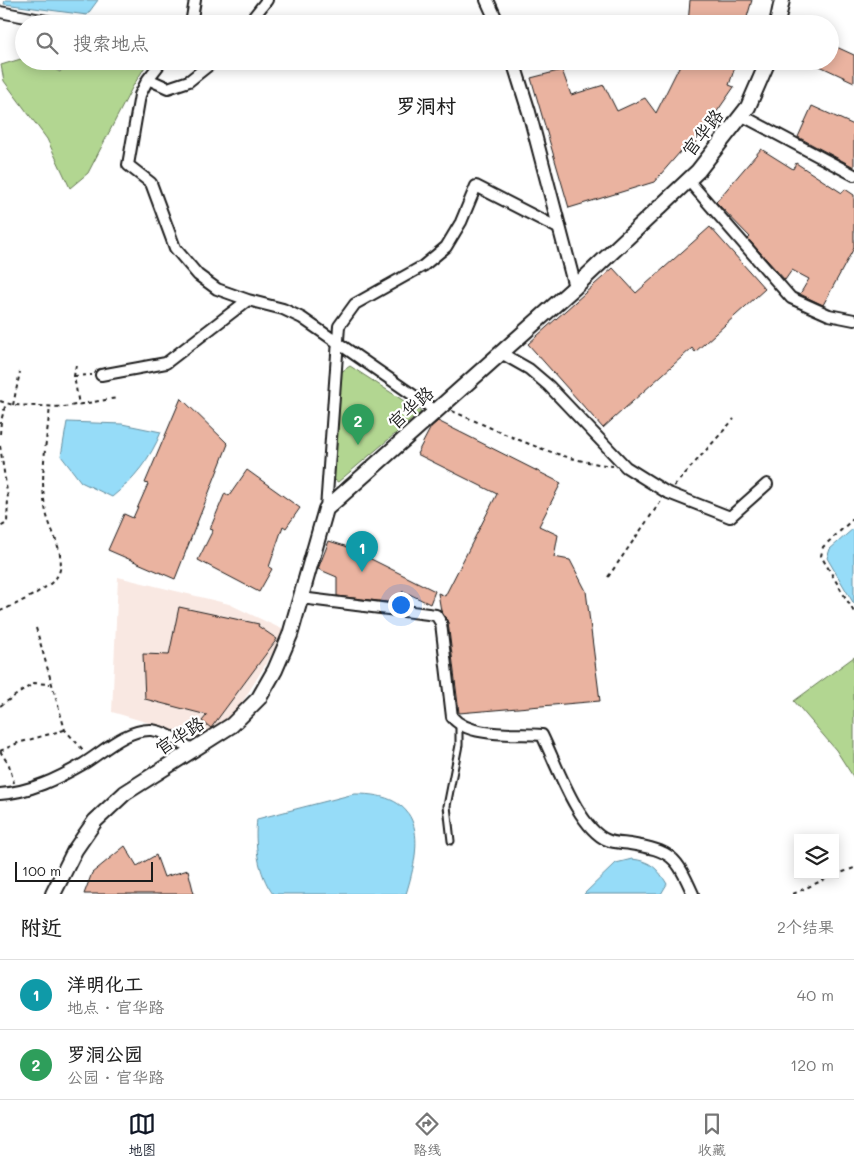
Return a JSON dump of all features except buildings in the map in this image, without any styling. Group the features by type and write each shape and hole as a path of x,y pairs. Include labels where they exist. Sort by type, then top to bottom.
{"main road":[{"path":"779,15 782,0"},
{"name":"官华路","path":"53,894 75,850 95,821 125,793 232,725 259,698 275,670 290,635 326,509 575,287 688,180 748,107 764,70"}],"street":[{"path":"192,15 195,0"},
{"path":"255,15 267,0"},
{"path":"487,0 494,15"},
{"path":"0,12 16,15"},
{"path":"155,70 140,95 128,165 151,183 175,248 198,275 217,289 248,300 283,309 302,318 438,409"},
{"path":"148,79 168,88 189,80 202,70"},
{"path":"516,70 529,112 575,287"},
{"path":"741,115 854,175"},
{"path":"688,180 791,298 829,314 854,320"},
{"path":"326,509 339,326 355,304 423,266 446,247 461,222 476,186 560,229"},
{"path":"101,375 166,363 248,300"},
{"path":"501,353 529,369 549,386 626,467 666,492 730,517 767,484"},
{"path":"301,598 436,614 441,623 452,717 459,725 473,731 542,735 574,805 591,826 607,840 659,849 676,860 693,894"},
{"path":"0,794 17,792 49,782 92,759 132,734 152,730 178,740 193,750"}],"lane":[{"path":"451,841 446,806 459,745 459,725"}],"path":[{"path":"76,365 74,376 79,405"},
{"path":"13,405 20,372"},
{"path":"74,376 101,375"},
{"path":"0,401 13,405 64,408 117,398"},
{"path":"0,434 6,403"},
{"path":"0,611 26,599 56,579 61,564 47,515 44,496 45,434 50,406"},
{"path":"438,409 543,450 589,464 626,467"},
{"path":"0,446 9,510 6,523 0,528"},
{"path":"854,518 823,547 821,556 854,612"},
{"path":"36,628 50,684 65,730 92,759"},
{"path":"0,706 34,683 50,684"},
{"path":"17,792 9,765 0,751 18,743 65,730"},
{"path":"839,873 854,868"},
{"path":"793,894 825,879"}],"shaded area":[{"path":"118,577 229,604 286,631 240,706 203,739 112,712"}],"green space":[{"path":"15,61 15,70 56,70 60,72 61,70 143,70 88,173 70,188 47,139 4,81 1,65"},
{"path":"350,366 421,412 338,482 333,479 341,372"},
{"path":"854,657 854,778 836,750 794,701"}],"water":[{"path":"5,0 98,0 87,15 4,4"},
{"path":"67,422 122,424 161,432 141,468 112,497 81,482 61,456"},
{"path":"854,528 854,604 827,558 830,549"},
{"path":"354,794 377,796 394,802 406,811 413,823 416,838 415,855 406,894 273,894 264,877 258,858 257,819"},
{"path":"632,859 649,864 660,874 667,884 661,894 584,894 616,863"}],"place":[{"name":"罗洞公园","path":"358,445"},
{"name":"洋明化工","path":"362,572"}],"district":[{"name":"罗洞村","path":"426,106"}]}
